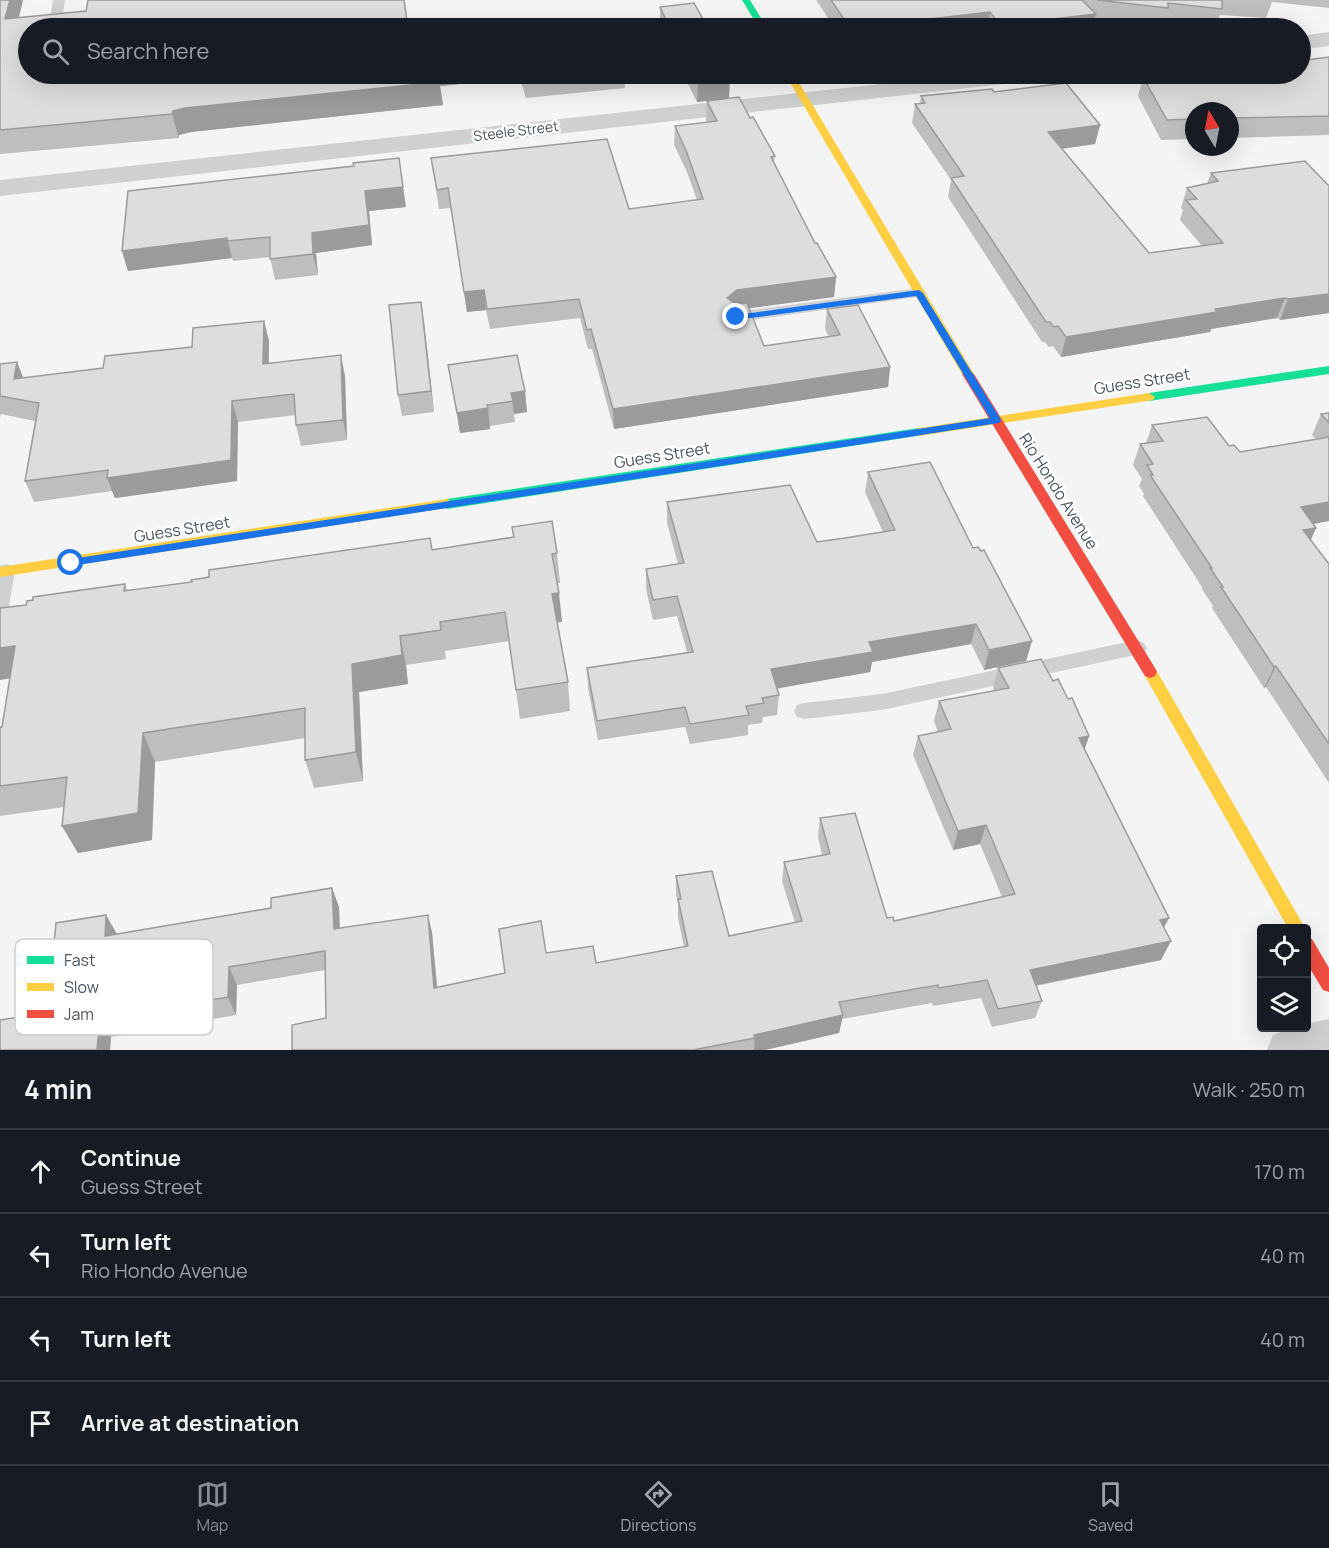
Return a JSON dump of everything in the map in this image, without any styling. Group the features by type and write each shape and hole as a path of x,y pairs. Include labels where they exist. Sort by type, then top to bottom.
{"street":[{"path":"746,0 757,18"},
{"path":"1311,41 1329,39"},
{"name":"Rio Hondo Avenue","path":"795,84 996,420 1137,648 1295,924"},
{"name":"Steele Street","path":"0,188 937,84"},
{"name":"Guess Street","path":"3,572 1329,370"},
{"path":"1311,953 1329,984"},
{"path":"1288,1050 1329,1041"}],"lane":[{"path":"56,18 59,0"},
{"path":"736,317 919,293"},
{"path":"0,606 3,572"},
{"path":"804,711 882,702 1137,648"}],"building":[{"path":"0,0 10,0 5,19 86,11 88,0 404,0 407,18 18,18 18,84 420,84 185,108 173,111 172,114 0,130"},
{"path":"831,0 1082,0 1096,14 1061,18 995,18 990,12 937,18 843,18"},
{"path":"1097,0 1222,0 1222,9 1168,3 1168,8"},
{"path":"694,3 702,18 665,18 660,7"},
{"path":"1329,57 1329,116 1239,118 1239,102 1185,102 1185,119 1167,120 1147,84 1311,84 1311,59"},
{"path":"1067,84 1100,125 1048,132 1149,253 1223,243 1186,200 1197,199 1187,188 1218,181 1211,173 1305,161 1329,186 1329,294 1215,309 1217,312 1066,337 1058,326 1054,327 1050,322 1046,322 951,178 964,176 915,104 925,103 921,96 992,89 994,92"},
{"path":"739,97 775,156 771,157 815,243 836,277 737,290 727,298 736,304 747,303 764,346 840,335 827,309 858,305 890,367 613,409 591,329 587,330 579,299 487,309 484,290 464,292 448,188 437,190 431,158 607,139 629,209 703,199 675,126 717,121 707,101"},
{"path":"399,158 403,187 365,191 369,225 312,233 313,254 270,259 270,237 227,241 227,238 122,251 128,191 354,166 353,163"},
{"path":"421,302 431,391 398,395 389,305"},
{"path":"264,321 263,364 341,355 343,420 296,425 294,394 232,401 231,460 107,478 108,470 25,481 39,403 0,396 0,364 17,362 14,379 103,368 105,356 192,347 193,328"},
{"path":"517,355 525,391 511,393 513,401 457,413 448,365"},
{"path":"1329,413 1329,423 1321,414"},
{"path":"1207,417 1229,446 1234,445 1240,452 1329,437 1329,502 1301,507 1316,528 1303,530 1329,564 1329,744 1276,666 1274,667 1150,475 1153,475 1147,465 1153,464 1140,444 1163,441 1152,425"},
{"path":"930,462 973,548 978,547 981,551 984,550 1032,641 989,650 976,624 869,642 873,652 771,669 779,695 762,698 764,703 746,706 749,715 690,724 685,707 597,721 587,668 693,652 677,596 653,600 646,569 684,563 667,502 790,485 817,542 845,538 895,530 868,472"},
{"path":"552,521 557,553 552,554 559,593 552,594 568,682 516,690 505,612 440,622 441,630 400,636 402,655 352,664 356,752 305,760 305,708 143,733 138,813 62,826 67,777 0,786 0,727 2,727 15,646 0,648 0,608 26,605 27,601 33,600 33,597 125,584 124,591 192,582 191,580 209,577 209,570 430,538 432,550 514,537 512,527"},
{"path":"1041,659 1053,681 1058,679 1068,699 1072,698 1089,736 1079,738 1169,918 1160,920 1171,941 1030,970 1042,1001 998,1009 987,980 939,988 938,985 839,1002 843,1015 754,1035 755,1038 693,1050 292,1050 292,1025 326,1018 325,951 229,967 228,997 213,1000 213,939 54,939 56,923 106,915 105,936 271,908 271,898 332,888 334,929 428,915 434,988 505,973 499,929 541,921 546,953 593,946 596,963 688,946 678,899 681,899 676,876 712,871 729,936 802,921 784,862 830,854 820,818 855,813 887,918 893,917 894,921 1015,894 986,825 958,831 918,736 951,729 939,701 1009,688 998,668"},
{"path":"15,1018 15,1035 98,1035 97,1050 0,1050 0,1020"}],"traffic: fast":[{"path":"746,0 757,18"},
{"path":"1149,397 1329,370"},
{"path":"447,504 919,432"}],"traffic: slow":[{"path":"795,84 968,374"},
{"path":"919,432 1149,397"},
{"path":"0,572 447,504"},
{"path":"1150,672 1295,924"}],"traffic: jam":[{"path":"968,374 1150,672"},
{"path":"1311,953 1329,984"}],"route":[{"path":"71,563 996,420 919,293 736,317"}]}
